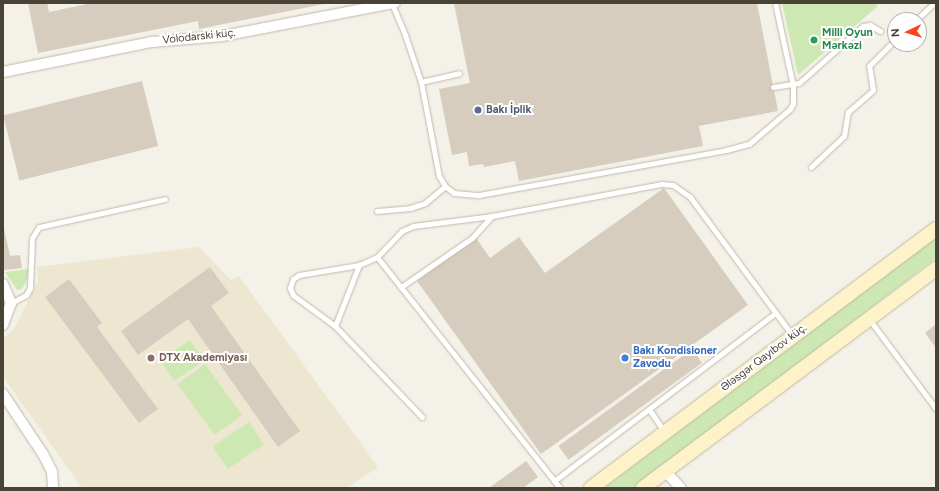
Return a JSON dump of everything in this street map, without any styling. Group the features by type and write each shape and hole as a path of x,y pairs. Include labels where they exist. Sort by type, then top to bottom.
{"main road":[{"name":"Ələsgər Qayıbov küç.","path":"591,488 936,229"},
{"path":"642,488 936,269"}],"street":[{"name":"Volodarski küç.","path":"3,72 152,42 223,36 393,3"},
{"path":"3,284 11,303 3,325"},
{"path":"3,394 45,458 52,472 53,488"},
{"path":"665,470 681,488"}],"lane":[{"path":"393,3 406,35 421,82 439,176 444,186 454,193 479,195 738,148 749,144 790,109 794,97 793,86 774,3"},
{"path":"924,12 934,3"},
{"path":"774,87 793,86 802,81 863,26 870,25 880,31"},
{"path":"811,167 844,136 848,112 873,90 869,66 887,48"},
{"path":"421,82 460,73"},
{"path":"422,417 335,326 293,295 290,288 294,279 299,275 359,264 378,257 402,231 413,226 492,216 662,184 673,185 690,198 793,337"},
{"path":"377,211 410,208 425,203 444,186"},
{"path":"11,303 26,295 30,288 32,238 39,227 165,199"},
{"path":"400,286 472,238 492,216"},
{"path":"378,257 560,488"},
{"path":"335,326 359,264"},
{"path":"554,481 775,313"},
{"path":"869,319 936,409"},
{"path":"649,409 665,431"}],"shaded area":[{"name":"DTX Akademiyası","path":"199,247 231,280 239,276 378,467 347,488 82,488 3,377 3,339 15,327 38,281 37,267"}],"green space":[{"name":"Milli Oyun Mərkəzi","path":"782,3 875,3 878,6 798,75"},
{"path":"936,236 936,258 635,488 604,488"},
{"path":"28,269 27,280 22,289 17,290 5,272"},
{"path":"190,340 204,361 174,381 160,360"},
{"path":"205,364 242,415 215,435 177,384"},
{"path":"249,422 264,444 228,469 213,447"}],"building":[{"path":"28,3 47,3 49,12 92,3 324,4 199,29 198,21 38,53"},
{"name":"Bakı İplik","path":"454,3 757,3 778,111 699,126 703,146 519,181 515,161 484,167 483,164 469,166 467,152 452,155 439,89 470,83"},
{"path":"142,81 158,146 19,181 3,116"},
{"path":"664,188 748,305 541,454 417,281 476,238 490,258 519,237 545,273"},
{"path":"3,224 10,256 20,255 22,268 4,270 3,268"},
{"path":"210,267 229,293 211,306 300,431 278,447 188,319 138,355 121,331"},
{"path":"69,279 102,323 97,327 158,409 139,423 45,297"},
{"path":"936,324 936,348 925,333"},
{"path":"692,349 702,363 569,460 559,446"},
{"path":"526,461 538,477 523,488 489,488"}],"place":[{"name":"Milli Oyun Mərkəzi","path":"814,40"},
{"name":"Bakı İplik","path":"478,110"},
{"name":"DTX Akademiyası","path":"151,358"},
{"name":"Bakı Kondisioner Zavodu","path":"625,358"}]}
